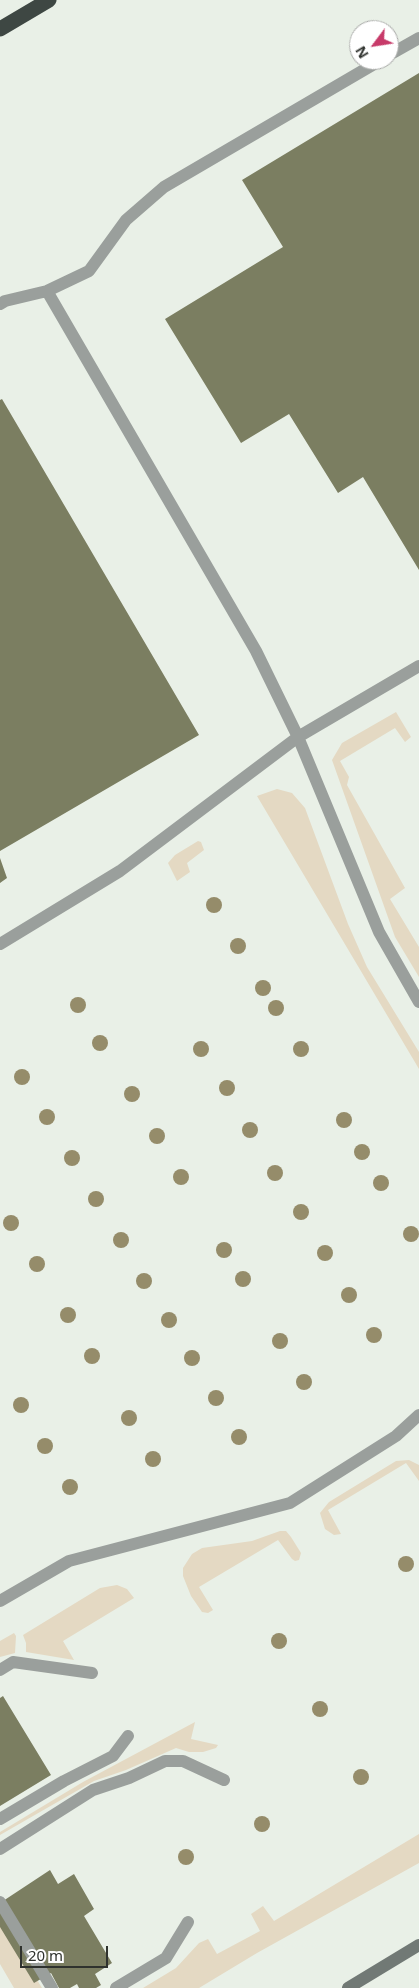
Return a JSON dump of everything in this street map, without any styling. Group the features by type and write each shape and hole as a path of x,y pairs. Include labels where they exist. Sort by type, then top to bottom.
{"highway":[{"path":"0,29 49,0"}],"main road":[{"path":"348,1988 419,1945"}],"lane":[{"path":"399,49 419,38"},
{"path":"0,304 5,301 47,291 88,271 126,220 164,187 364,70"},
{"path":"47,291 256,651 298,737 379,932 419,1002"},
{"path":"0,944 120,871 298,737 419,666"},
{"path":"0,1601 69,1561 290,1503 396,1436 419,1415"},
{"path":"0,1670 13,1662 92,1673"},
{"path":"0,1819 64,1781 95,1767 113,1756 128,1736"},
{"path":"0,1849 93,1790 129,1778 165,1760 183,1761 224,1780"},
{"path":"0,1902 52,1988"},
{"path":"116,1988 166,1958 188,1922"}],"shaded area":[{"path":"396,712 411,737 405,742 395,728 340,761 349,777 347,785 405,888 390,899 419,947 419,977 395,937 332,760 342,743"},
{"path":"277,789 292,793 305,808 348,924 367,967 419,1052 419,1069 257,796"},
{"path":"198,841 201,842 204,850 187,863 190,872 177,881 168,863 175,855"},
{"path":"409,1460 419,1465 419,1481 406,1463 328,1510 341,1534 334,1535 325,1529 320,1513 329,1502 396,1461"},
{"path":"280,1531 286,1531 291,1537 301,1553 299,1560 295,1561 292,1559 278,1540 199,1587 213,1610 208,1613 202,1612 191,1596 183,1576 183,1568 192,1554 202,1548 252,1541"},
{"path":"117,1585 127,1589 134,1598 63,1641 74,1660 26,1652 26,1643 23,1635 100,1588"},
{"path":"14,1633 16,1636 15,1653 0,1657 0,1641"},
{"path":"195,1722 191,1739 218,1745 216,1748 203,1752 189,1752 176,1748 126,1770 94,1781 0,1835 0,1832 83,1782"},
{"path":"419,1834 419,1863 257,1953 199,1988 143,1988 176,1968 199,1943 208,1939 217,1954 260,1931 251,1914 263,1906 274,1921"},
{"path":"0,1919 42,1988 14,1988 0,1964"}],"building":[{"path":"419,73 419,570 363,477 338,493 289,414 241,443 165,319 283,247 242,180"},
{"path":"2,399 199,735 0,851 0,400"},
{"path":"0,858 7,878 0,883"},
{"path":"3,1696 51,1775 0,1806 0,1698"},
{"path":"50,1870 58,1884 74,1874 94,1909 84,1916 112,1963 95,1974 101,1985 96,1988 79,1988 77,1984 70,1988 59,1988 51,1973 34,1983 0,1927 0,1903"}]}
